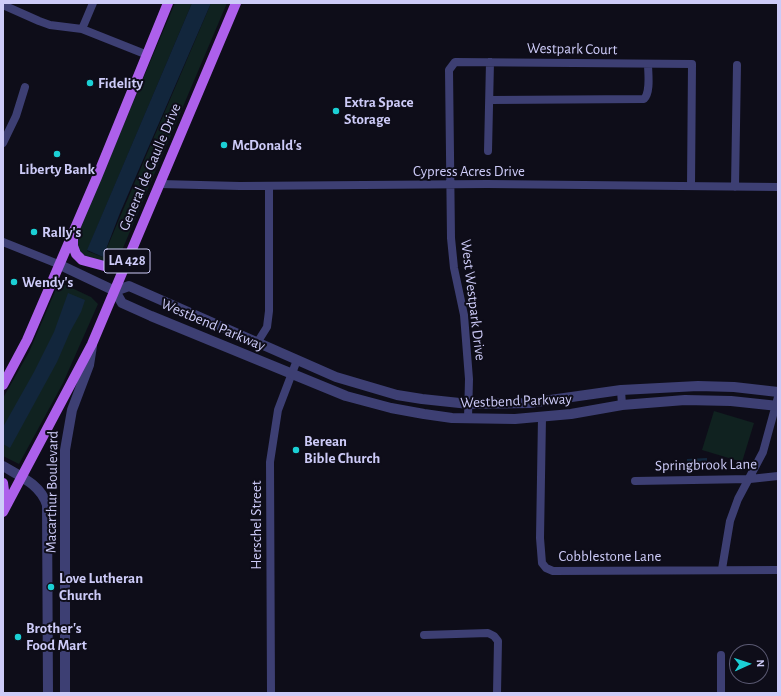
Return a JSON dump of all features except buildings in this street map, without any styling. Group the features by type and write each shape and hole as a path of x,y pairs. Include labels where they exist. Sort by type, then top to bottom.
{"main road":[{"path":"3,386 27,340 145,54 168,3"},
{"name":"General de Gaulle Drive","path":"5,509 92,344 236,3"},
{"path":"73,230 73,246 76,254 82,260 108,267 128,261"},
{"path":"3,483 5,509"}],"street":[{"path":"82,29 93,3"},
{"path":"3,5 39,21 82,29 145,54"},
{"name":"Westpark Court","path":"450,186 449,70 455,62 490,62 692,64 691,186"},
{"path":"488,152 491,100 490,62"},
{"path":"491,100 644,99 648,90 648,64"},
{"path":"735,187 737,65"},
{"path":"3,144 16,116 25,87"},
{"name":"Cypress Acres Drive","path":"160,184 269,186 450,186 487,184 778,187"},
{"path":"257,343 267,327 270,311 269,186"},
{"name":"West Westpark Drive","path":"450,186 451,238 454,268 464,315 469,404 468,419"},
{"path":"3,242 58,264"},
{"name":"Westbend Parkway","path":"58,264 115,291 122,303 291,374 371,404 404,411 468,419 542,417 571,414 622,405 685,400 777,403"},
{"name":"Westbend Parkway","path":"115,291 129,286 336,377 397,395 444,403 529,403 621,390 698,386 778,392"},
{"name":"Macarthur Boulevard","path":"65,693 65,450 72,410 89,365 92,344"},
{"name":"Herschel Street","path":"270,693 270,462 278,410 297,360"},
{"path":"621,390 622,405"},
{"path":"722,569 730,521 738,500 763,452 777,403"},
{"name":"Cobblestone Lane","path":"542,417 540,538 542,563 546,568 554,571 722,569 778,570"},
{"name":"Macarthur Boulevard","path":"3,466 22,477 40,491 47,505 48,693"},
{"name":"Springbrook Lane","path":"635,481 750,479 778,476"},
{"path":"424,634 493,634 498,641 497,693"},
{"path":"721,655 721,693"}],"green space":[{"path":"175,3 192,3 87,251 103,257 211,3 227,3 120,255 113,262 103,263 81,254 77,246 77,235"},
{"path":"59,282 91,297 98,304 63,383 19,464 3,456 3,398 29,352"},
{"path":"714,411 754,423 742,462 702,450"}],"water":[{"path":"192,3 211,3 120,213 103,257 87,250"},
{"path":"68,293 85,300 81,312 70,332 57,362 10,448 3,444 3,427 34,372 54,332"},
{"path":"707,458 707,466 687,467 687,459"}],"place":[{"name":"Fidelity","path":"90,83"},
{"name":"Extra Space Storage","path":"336,111"},
{"name":"McDonald's","path":"224,145"},
{"name":"Liberty Bank","path":"57,154"},
{"name":"Rally's","path":"34,232"},
{"name":"Wendy's","path":"14,282"},
{"name":"Berean Bible Church","path":"296,450"},
{"name":"Love Lutheran Church","path":"51,587"},
{"name":"Brother's Food Mart","path":"18,637"}]}
